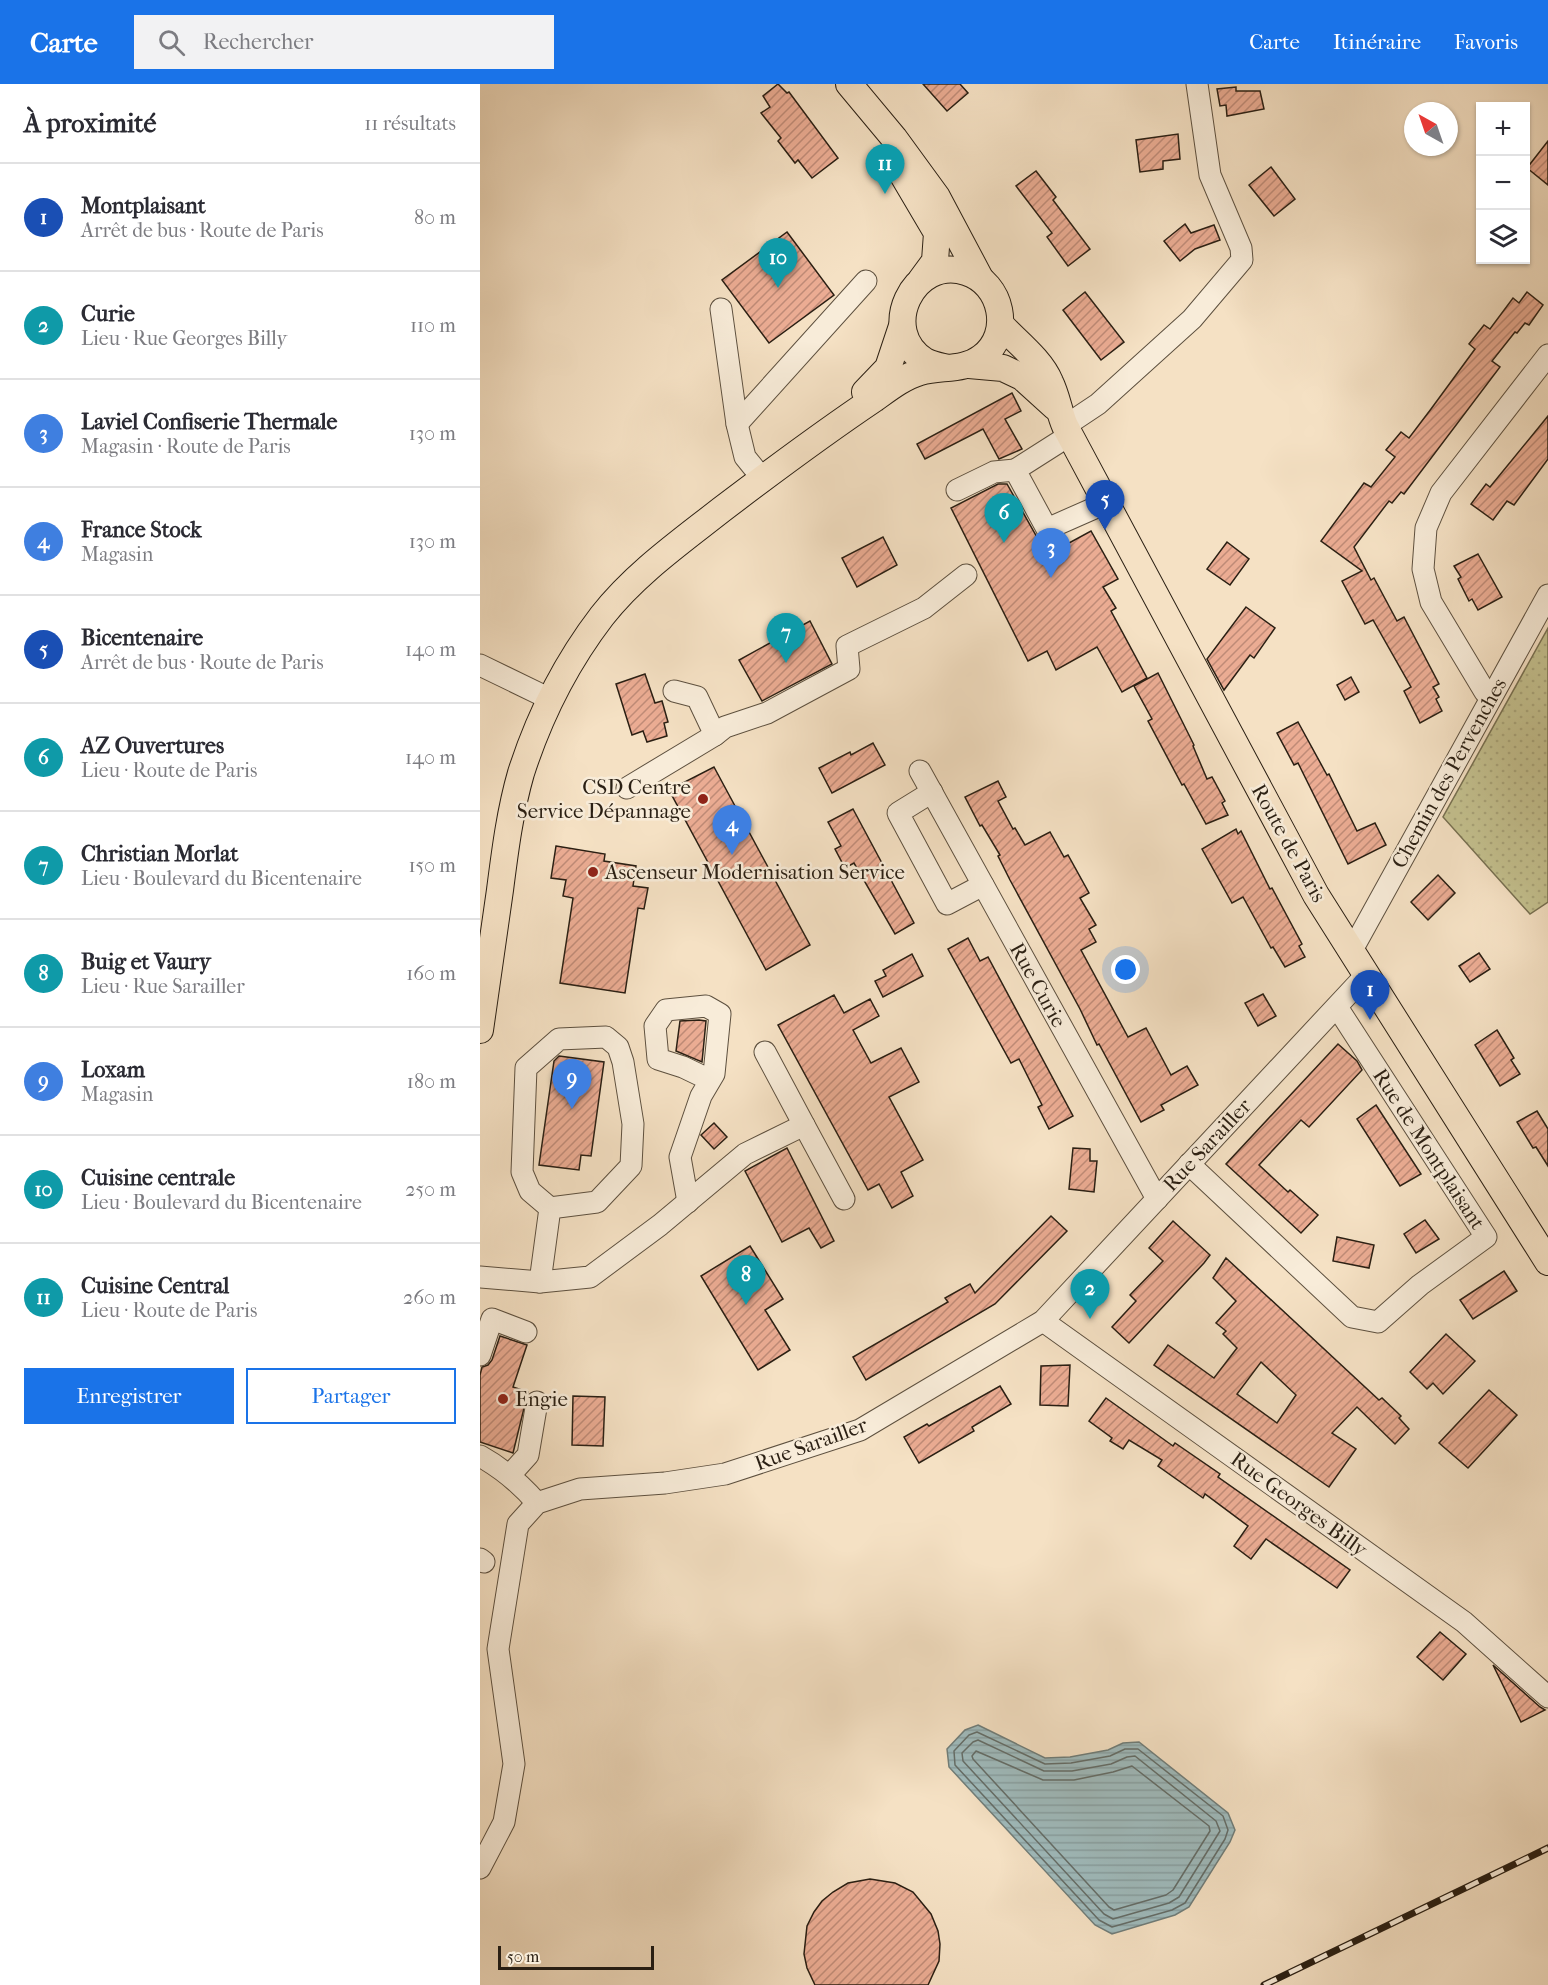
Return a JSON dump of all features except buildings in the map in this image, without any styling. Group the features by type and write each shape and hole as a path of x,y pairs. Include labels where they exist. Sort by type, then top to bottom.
{"main road":[{"path":"480,1030 506,846 521,775 550,699 570,663 603,615 652,563 833,426 899,382 920,372 958,367 985,356 995,342 1000,325 1000,307 993,291 980,278 938,197 894,138 848,84"},
{"path":"833,426 888,368 902,326 903,308 910,293 935,261 937,233 848,84"},
{"path":"921,280 935,273 950,270 966,272 980,278"},
{"name":"Route de Paris","path":"1000,325 1035,360 1050,381 1064,423 1316,895 1548,1262"},
{"path":"902,326 915,353 927,362 958,367"},
{"name":"Route de Paris","path":"958,367 1004,368 1022,377 1064,423"}],"street":[{"path":"957,490 994,472 1015,470 1064,423 1098,404 1192,319 1242,260 1241,248 1210,175 1197,84"},
{"path":"737,424 866,281"},
{"path":"722,309 737,424 745,457 762,478"},
{"path":"1491,696 1485,692 1431,602 1423,569 1426,528 1441,493 1548,355"},
{"path":"1015,470 1047,529 1106,503"},
{"path":"627,788 725,727 767,713 849,669 847,645 924,608 966,575"},
{"name":"Chemin des Pervenches","path":"1351,952 1548,595"},
{"path":"480,665 550,699"},
{"path":"674,691 697,697 715,735"},
{"name":"Rue Curie","path":"920,771 1157,1199"},
{"path":"932,792 898,813 947,904 983,885"},
{"name":"Rue Sarailler","path":"537,1503 580,1489 665,1483 725,1474 860,1430 1043,1321 1366,975"},
{"name":"Rue de Montplaisant","path":"1189,1164 1352,1317 1378,1322 1420,1286 1486,1237 1337,1007"},
{"path":"606,1037 618,1047 623,1062 633,1124 631,1166 597,1202 550,1208 530,1191 522,1172 526,1068 559,1039 606,1037"},
{"path":"765,1052 844,1199"},
{"path":"688,1202 680,1157 701,1096 710,1080"},
{"path":"480,1277 540,1282 590,1277 688,1202 745,1154 804,1125"},
{"path":"540,1282 550,1208"},
{"path":"480,1355 492,1319 526,1332"},
{"name":"Rue Georges Billy","path":"1043,1321 1464,1622 1548,1697"},
{"path":"510,1475 528,1455 537,1402"},
{"path":"480,1456 503,1469 537,1503 518,1524 498,1649 514,1764 504,1822 480,1868"}],"shaded area":[{"path":"1548,628 1548,902 1530,914 1443,817"}],"water":[{"path":"978,1725 1045,1758 1070,1757 1108,1750 1123,1743 1139,1742 1228,1813 1235,1830 1230,1842 1189,1907 1175,1915 1112,1934 1095,1925 949,1767 947,1749 965,1730"}],"railway":[{"path":"1264,1985 1548,1848"}],"place":[{"name":"Cuisine Central","path":"885,194"},
{"name":"Cuisine centrale","path":"778,288"},
{"name":"Bicentenaire","path":"1105,530"},
{"name":"AZ Ouvertures","path":"1004,543"},
{"name":"Laviel Confiserie Thermale","path":"1051,578"},
{"name":"Christian Morlat","path":"786,663"},
{"name":"CSD Centre Service Dépannage","path":"703,799"},
{"name":"France Stock","path":"732,855"},
{"name":"Ascenseur Modernisation Service","path":"593,872"},
{"name":"Montplaisant","path":"1370,1020"},
{"name":"Loxam","path":"572,1109"},
{"name":"Buig et Vaury","path":"746,1305"},
{"name":"Curie","path":"1090,1319"},
{"name":"Engie","path":"503,1399"}]}
